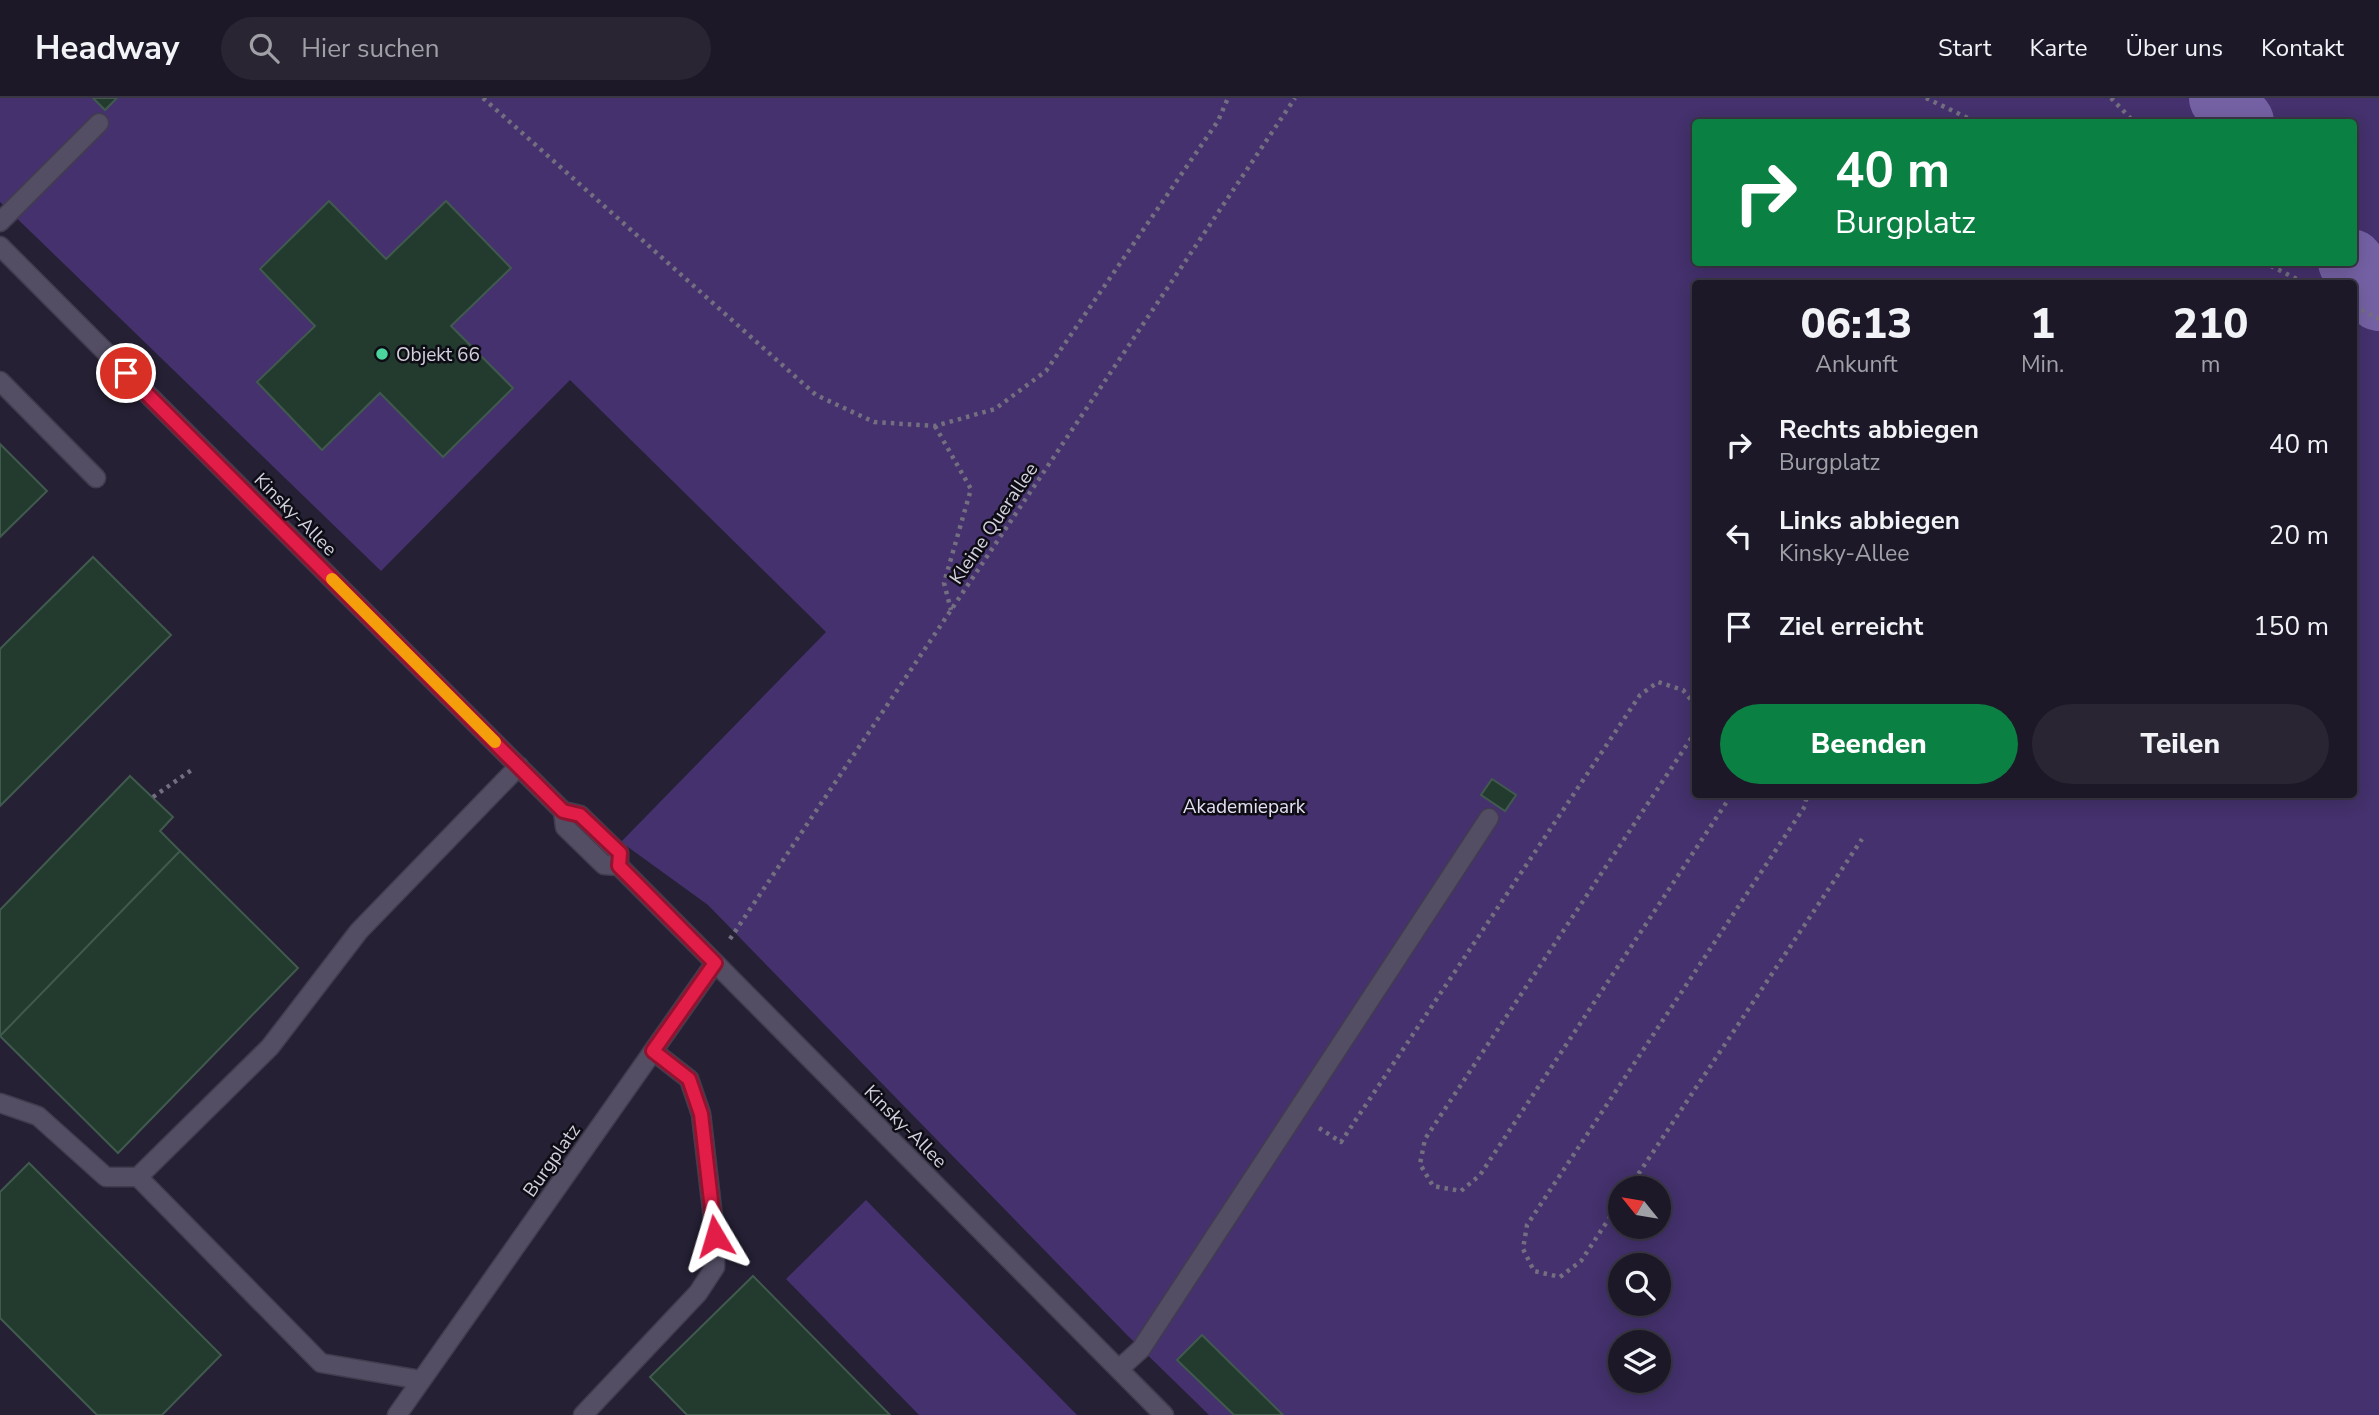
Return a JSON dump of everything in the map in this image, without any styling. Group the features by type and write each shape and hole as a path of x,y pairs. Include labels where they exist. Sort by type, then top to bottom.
{"lane":[{"path":"0,222 99,122"},
{"name":"Kinsky-Allee","path":"0,246 563,811 565,827 574,837 604,865 619,866 1164,1415"},
{"path":"0,381 96,478"},
{"path":"0,1103 38,1116 106,1177 138,1177 270,1047 359,931 519,766"},
{"path":"1119,1369 1141,1349 1489,818"},
{"name":"Burgplatz","path":"397,1415 715,963"},
{"path":"595,1411 698,1293 715,1266 715,1236 701,1114 689,1079 653,1051"},
{"path":"138,1177 321,1363 421,1380"}],"path":[{"path":"483,98 816,395 874,422 935,426 995,410 1046,371 1218,121 1228,98"},
{"name":"Kleine Querallee","path":"715,963 1295,98"},
{"path":"1926,98 1970,119"},
{"path":"2111,98 2131,119"},
{"path":"2272,266 2298,280"},
{"path":"2357,308 2379,319"},
{"path":"935,426 971,489 944,583 951,611"},
{"path":"1341,1142 1640,695 1658,682 1683,690 1692,701"},
{"path":"1692,737 1425,1139 1420,1164 1433,1186 1461,1191 1480,1175 1729,798"},
{"path":"153,797 193,769"},
{"path":"1608,1220 1581,1261 1560,1277 1534,1271 1523,1249 1527,1225 1805,806 1806,798"},
{"path":"1637,1176 1862,839"}],"green space":[{"name":"Akademiepark","path":"0,98 2379,98 2379,1415 1209,1415 1128,1336 708,905 621,842 826,632 570,380 381,571 0,202"},
{"path":"866,1200 1077,1415 919,1415 786,1279"}],"building":[{"path":"93,98 117,98 105,110"},
{"name":"Objekt 66","path":"329,201 386,259 446,201 511,268 451,326 513,388 443,457 380,393 322,450 257,382 315,326 260,269"},
{"path":"0,444 47,491 0,537"},
{"path":"93,557 171,635 0,806 0,649"},
{"path":"130,776 173,817 160,831 180,851 0,1036 0,910"},
{"path":"1492,779 1516,795 1505,811 1481,795"},
{"path":"180,851 298,968 118,1153 0,1036"},
{"path":"29,1163 221,1355 162,1415 97,1415 0,1318 0,1192"},
{"path":"753,1276 890,1415 687,1415 650,1377"},
{"path":"1202,1335 1283,1415 1234,1415 1177,1360"}],"waterway":[{"path":"2222,98 2239,119"},
{"path":"2354,266 2379,298"}],"slow traffic":[{"path":"332,579 495,742"}],"place":[{"name":"Objekt 66","path":"382,354"}],"route":[{"path":"126,373 563,811 580,815 620,853 619,866 715,963 653,1051 689,1079 701,1114 715,1236"}]}
